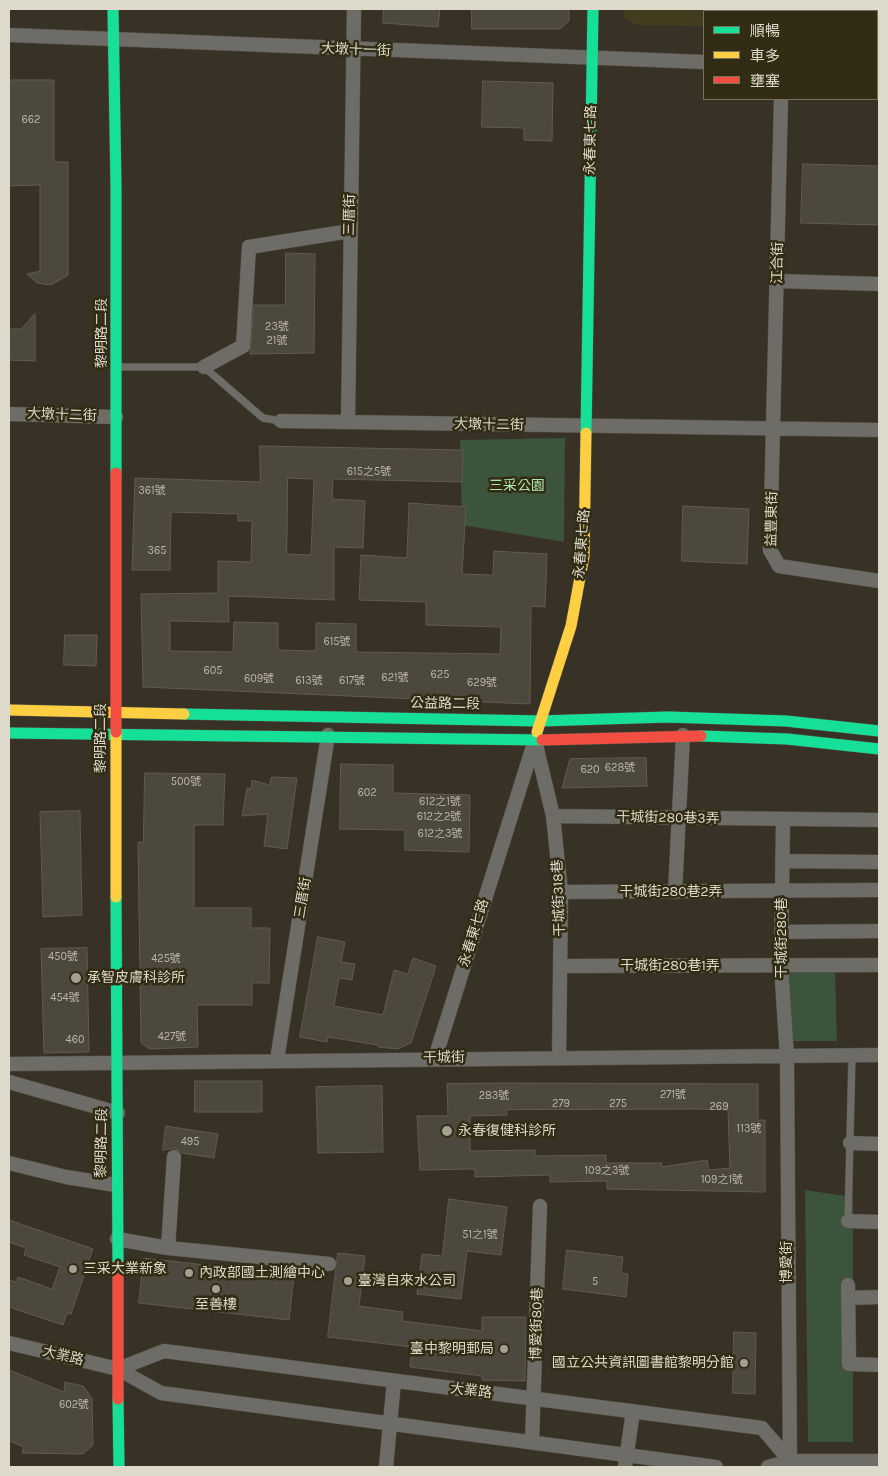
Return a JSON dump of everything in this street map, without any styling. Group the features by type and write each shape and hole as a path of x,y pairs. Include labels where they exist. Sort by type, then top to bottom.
{"main road":[{"name":"黎明路二段","path":"113,9 115,40 117,367 118,1113 116,1185 118,1467"},
{"name":"永春東七路","path":"535,740 571,626 584,556 593,9"},
{"name":"公益路二段","path":"9,710 540,721 668,717 766,720 879,731"},
{"path":"9,733 535,740 683,735 787,739 879,749"}],"street":[{"name":"三厝街","path":"348,422 354,9"},
{"name":"大墩十一街","path":"9,35 703,62"},
{"name":"江合街","path":"774,428 781,100"},
{"path":"204,367 243,346 249,247 350,231"},
{"path":"777,281 879,284"},
{"name":"大墩十二街","path":"9,414 116,417"},
{"name":"大墩十二街","path":"281,421 879,430"},
{"name":"益豐東街","path":"774,428 770,550 779,566 879,581"},
{"path":"675,892 683,735"},
{"name":"三厝街","path":"278,1060 328,736"},
{"name":"干城街318巷","path":"535,740 553,816 561,892 559,1058"},
{"name":"永春東七路","path":"435,1058 535,740"},
{"name":"干城街280巷3弄","path":"553,816 879,820"},
{"name":"干城街280巷","path":"783,819 781,965 787,1057"},
{"path":"782,861 879,862"},
{"name":"干城街280巷2弄","path":"561,892 879,890"},
{"path":"781,932 879,931"},
{"name":"干城街280巷1弄","path":"560,966 879,965"},
{"name":"干城街","path":"9,1064 435,1058 879,1055"},
{"name":"博愛街","path":"787,1057 790,1464"},
{"path":"9,1082 118,1113"},
{"path":"850,1144 879,1144"},
{"path":"168,1248 174,1157"},
{"path":"9,1163 116,1185"},
{"name":"博愛街80巷","path":"532,1442 535,1399 540,1206"},
{"path":"848,1221 879,1222"},
{"path":"117,1239 168,1248 329,1264"},
{"path":"879,1297 848,1291 849,1364 879,1364"},
{"name":"大業路","path":"9,1343 118,1369 161,1393 532,1442 626,1461 716,1467"},
{"name":"大業路","path":"118,1369 164,1351 762,1428 790,1464"},
{"path":"386,1467 394,1380"},
{"path":"626,1461 633,1411"},
{"path":"768,1467 790,1464 879,1461"}],"lane":[{"path":"117,367 204,367"},
{"name":"大墩十二街","path":"204,367 263,418 281,421"},
{"path":"848,1221 852,1055"}],"shaded area":[{"path":"625,9 785,9 703,10 703,26 636,25 624,17"}],"green space":[{"name":"三采公園","path":"565,438 564,542 462,525 460,440"},
{"path":"835,971 837,1041 790,1041 785,973"},
{"path":"805,1190 853,1197 853,1442 808,1442"}],"building":[{"path":"384,9 440,9 438,27 383,23"},
{"path":"472,9 569,9 569,21 560,29 472,29"},
{"path":"9,80 54,80 54,162 68,162 68,275 51,285 37,283 27,274 40,271 40,185 9,186"},
{"path":"483,81 553,83 552,141 524,140 524,128 482,127"},
{"path":"803,164 879,166 879,225 801,223"},
{"path":"286,253 315,254 314,353 250,354 254,305 285,305"},
{"path":"35,314 35,361 9,360 9,329 21,329"},
{"path":"260,446 463,450 462,482 333,479 332,499 365,501 363,548 334,547 334,600 228,596 229,622 170,621 170,651 233,652 234,622 278,623 278,650 316,651 316,623 356,624 356,652 500,654 501,627 426,625 426,602 359,600 361,555 407,558 409,503 466,507 462,574 493,575 494,551 547,554 545,607 531,606 530,704 143,687 141,594 218,593 218,561 251,562 252,521 238,521 238,514 171,512 170,570 132,570 135,478 260,482","holes":["288,478 314,479 311,555 287,554"]},
{"path":"683,506 749,509 747,564 682,561"},
{"path":"65,635 97,635 96,666 64,665"},
{"path":"646,758 647,786 562,788 570,759"},
{"path":"341,764 393,765 393,793 470,795 469,852 405,850 405,830 340,829"},
{"path":"145,773 225,774 223,825 194,825 194,908 251,908 251,928 270,928 269,983 252,983 252,1005 197,1005 198,1047 150,1049 141,1043 138,842 143,842"},
{"path":"272,777 297,778 287,849 264,846 268,814 242,816 247,788 251,789 252,780 269,785"},
{"path":"80,811 82,915 43,917 40,812"},
{"path":"318,937 345,942 341,962 355,964 352,980 339,978 334,1006 383,1015 394,970 408,974 413,958 436,966 411,1043 397,1049 328,1037 327,1042 300,1037"},
{"path":"87,948 89,1052 44,1053 41,949"},
{"path":"195,1081 262,1081 262,1112 195,1112"},
{"path":"447,1084 758,1084 758,1120 765,1120 765,1192 607,1189 607,1181 550,1182 550,1175 475,1177 475,1169 420,1170 417,1116 448,1116","holes":["506,1110 728,1110 730,1168 709,1170 707,1160 662,1167 662,1163 606,1163 606,1155 535,1156 535,1150 470,1151 470,1116 507,1115"]},
{"path":"382,1086 383,1152 318,1153 316,1087"},
{"path":"166,1126 218,1134 214,1158 182,1153 175,1148 163,1150"},
{"path":"449,1199 507,1207 501,1255 467,1251 461,1299 417,1294 422,1254 442,1256"},
{"name":"三采大業新象","path":"9,1220 93,1249 71,1314 67,1313 63,1325 9,1307 9,1280 16,1282 18,1277 52,1289 60,1267 24,1255 26,1248 9,1242"},
{"path":"567,1250 623,1257 621,1273 628,1274 626,1297 563,1289"},
{"path":"338,1253 365,1256 359,1306 403,1312 402,1321 482,1331 482,1317 526,1317 525,1381 482,1380 482,1376 410,1367 412,1347 328,1337"},
{"name":"至善樓","path":"144,1258 294,1275 289,1320 139,1303"},
{"name":"國立公共資訊圖書館黎明分館","path":"734,1332 756,1333 755,1394 733,1393"},
{"path":"9,1370 64,1392 65,1382 83,1386 92,1398 93,1445 83,1454 22,1453 24,1447 9,1441"}],"traffic: fast":[{"path":"113,9 116,187 116,473"},
{"path":"586,433 593,9"},
{"path":"184,714 540,721 668,717 786,721 879,731"},
{"path":"9,733 542,740"},
{"path":"701,736 787,739 879,749"},
{"path":"116,897 118,1265"},
{"path":"118,1399 119,1467"}],"traffic: slow":[{"path":"537,732 571,626 584,556 586,433"},
{"path":"9,710 184,714"},
{"path":"116,732 116,897"}],"traffic: jam":[{"path":"116,473 116,732"},
{"path":"542,740 701,736"},
{"path":"118,1265 118,1399"}],"place":[{"name":"承智皮膚科診所","path":"76,978"},
{"name":"永春復健科診所","path":"447,1131"},
{"name":"三采大業新象","path":"73,1269"},
{"name":"內政部國土測繪中心","path":"189,1273"},
{"name":"臺灣自來水公司","path":"348,1281"},
{"name":"至善樓","path":"216,1289"},
{"name":"臺中黎明郵局","path":"504,1349"},
{"name":"國立公共資訊圖書館黎明分館","path":"744,1363"}]}
